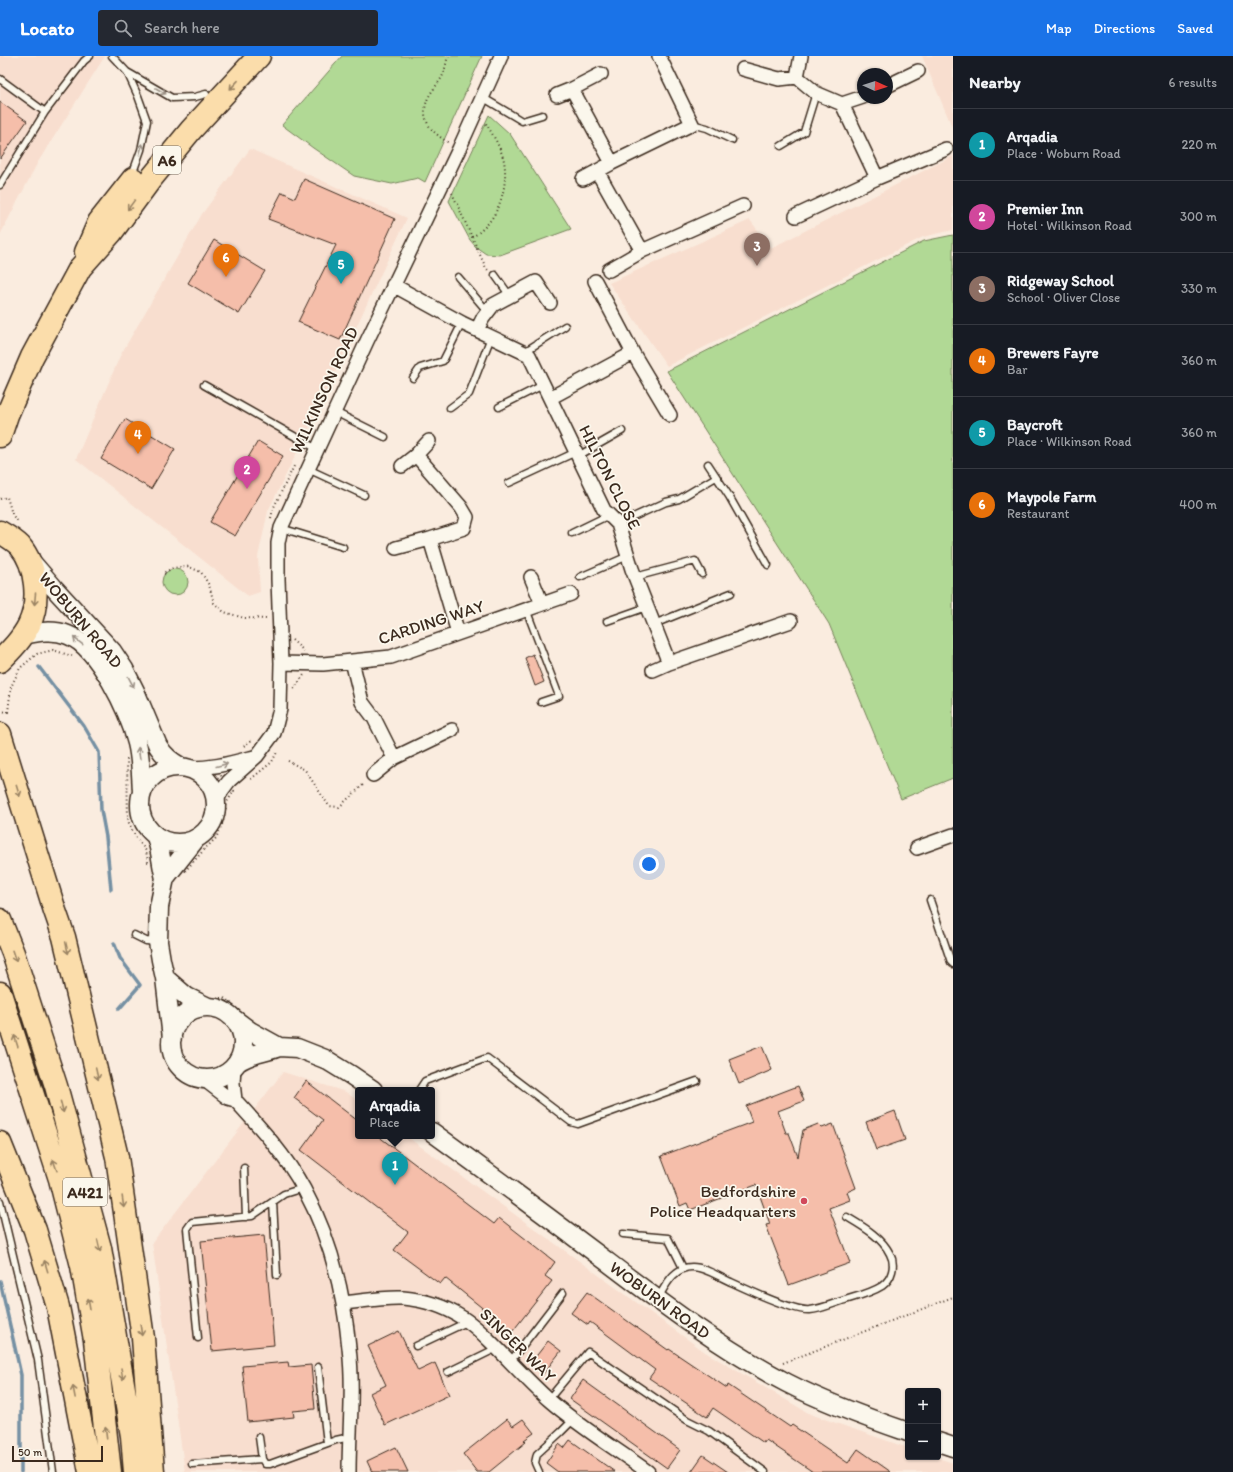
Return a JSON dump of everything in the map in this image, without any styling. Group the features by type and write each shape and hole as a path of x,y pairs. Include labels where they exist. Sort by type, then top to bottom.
{"highway":[{"path":"80,268 99,222 176,126 232,66 246,56"},
{"name":"A6","path":"0,436 7,415 32,357 80,268 110,234 150,180 191,130 259,56"},
{"path":"0,515 23,551 32,569 35,592 32,615 11,649 0,676"},
{"path":"0,532 8,536 23,551"},
{"path":"0,734 64,937 117,1157 142,1338 153,1472"},
{"name":"A421","path":"0,920 13,952 56,1086 100,1248 132,1436 135,1472"},
{"name":"A421","path":"0,993 60,1179 82,1266 95,1340 110,1472"},
{"path":"0,1144 35,1230 58,1307 90,1472"}],"main road":[{"name":"WOBURN ROAD","path":"23,551 54,588 112,651 135,691 158,746 168,759 184,768"},
{"name":"WOBURN ROAD","path":"11,649 39,632 58,632 73,637 92,655 120,696 134,731 139,755 142,792"},
{"path":"195,840 175,844 165,842 156,837 147,828 141,816 140,804 142,792 148,781 158,773 169,768 184,768 197,772 206,780 213,790 216,801 215,813 211,824 204,833 195,840 168,868 159,906 158,942 160,960 165,978 172,1050 176,1060 182,1069 192,1075 202,1078 211,1078 228,1072 243,1058 279,1047"},
{"path":"156,837 168,868"},
{"path":"165,978 187,997 208,1007 222,1011 250,1031 279,1047 296,1048 325,1059 369,1087"},
{"path":"172,1039 177,1024 188,1013 198,1008 208,1007"},
{"path":"233,1018 240,1028 243,1040 242,1052 236,1064"},
{"name":"WOBURN ROAD","path":"435,1134 503,1183 657,1299 730,1350 788,1384 859,1415 905,1431"}],"street":[{"name":"WILKINSON ROAD","path":"216,801 227,784 257,756 274,733 280,709 281,663 278,543 281,528 501,56"},
{"path":"584,179 612,163 692,124 659,56"},
{"path":"797,77 801,56"},
{"path":"743,69 779,79 797,77 816,93 842,104 857,99"},
{"path":"893,83 918,71"},
{"path":"557,95 601,74"},
{"path":"572,88 612,163"},
{"path":"842,104 877,178"},
{"path":"796,216 877,178 946,149"},
{"path":"597,172 642,251"},
{"path":"609,270 642,251 743,206"},
{"path":"595,281 633,353 670,415"},
{"path":"478,330 483,318 494,305 536,282 550,303"},
{"name":"HILTON CLOSE","path":"393,285 462,323 529,355 604,510 614,519 635,577 669,662"},
{"path":"550,398 633,353"},
{"path":"402,466 416,455 429,441"},
{"path":"396,548 464,528 467,518 461,507 416,455"},
{"path":"430,539 458,633"},
{"path":"531,577 542,604"},
{"name":"CARDING WAY","path":"281,663 323,664 391,657 571,594"},
{"path":"652,670 669,662 791,621"},
{"path":"352,661 362,702 380,728 394,758"},
{"path":"373,775 394,758 452,730"},
{"path":"184,768 201,769 257,756"},
{"path":"917,848 953,835"},
{"path":"235,1100 233,1083 236,1064"},
{"path":"202,1078 228,1098 235,1100 276,1147 304,1188 319,1219 333,1263 343,1303 350,1348 349,1472"},
{"name":"SINGER WAY","path":"343,1303 385,1298 403,1298 423,1301 443,1308 461,1317 497,1348 548,1400 573,1420 648,1472"}],"lane":[{"path":"0,185 45,112 90,56"},
{"path":"112,56 127,72 172,98 195,97 206,94"},
{"path":"127,72 147,121 141,150 128,186"},
{"path":"0,79 45,112"},
{"path":"781,146 804,132 816,93"},
{"path":"479,103 522,122 542,115"},
{"path":"692,124 707,128 732,140"},
{"path":"496,275 510,296"},
{"path":"458,277 488,312"},
{"path":"413,378 420,368 443,361 462,323"},
{"path":"523,352 565,326"},
{"path":"450,408 469,394 491,337"},
{"path":"499,407 544,385"},
{"path":"204,386 317,449"},
{"path":"335,412 385,437"},
{"path":"509,483 577,454 622,431"},
{"path":"708,464 729,496 768,565"},
{"path":"308,469 364,494"},
{"path":"572,533 679,499 716,477"},
{"path":"281,528 343,547"},
{"path":"580,577 628,556"},
{"path":"635,577 694,561 702,574"},
{"path":"654,624 731,593"},
{"path":"607,621 647,607"},
{"path":"526,610 559,696 541,702"},
{"path":"930,900 951,962 953,964"},
{"path":"134,935 146,941 158,942"},
{"path":"421,1087 425,1081 487,1058 570,1122 578,1124 697,1081"},
{"path":"244,1168 246,1216"},
{"path":"198,1338 187,1229 192,1222 252,1216 284,1194 304,1188"},
{"path":"0,1201 38,1360 53,1472"},
{"path":"273,1202 277,1275"},
{"path":"657,1299 674,1273 683,1268 692,1267 702,1269 798,1309 810,1310 873,1291 884,1285 890,1277 893,1268 893,1259 888,1249 872,1233 847,1217"},
{"path":"623,1234 668,1238 683,1268"},
{"path":"510,1362 563,1293"},
{"path":"416,1346 467,1322"},
{"path":"448,1372 497,1348"},
{"path":"548,1400 588,1352 687,1420 709,1431 765,1472"},
{"path":"318,1367 327,1443"},
{"path":"539,1472 535,1463 537,1454 573,1420"},
{"path":"259,1437 262,1459 265,1464 270,1464 327,1443 350,1437"},
{"path":"192,1464 262,1459"}],"path":[{"path":"448,56 442,76 428,98 424,112 426,122 432,131 459,148"},
{"path":"472,237 481,232 494,215 503,193 504,181 504,161 479,103"},
{"path":"445,177 486,268 496,275"},
{"path":"165,574 163,573 168,569 187,566 201,572 209,585 214,603 224,612 244,618 267,620"},
{"path":"0,711 8,712 11,687 20,668 37,654 53,650 74,657"},
{"path":"164,742 171,752 184,760 198,763 216,760 222,778 234,791 227,802 223,822 216,838 202,851 185,871 148,862 146,851 135,836 128,821 127,759 139,755 145,754 164,742"},
{"path":"288,761 305,770 329,806 338,807 373,775"},
{"path":"765,1370 953,1297"}],"shaded area":[{"path":"0,56 105,56 38,162 0,235"},
{"path":"922,56 953,56 953,129"},
{"path":"250,149 407,218 311,424 268,511 258,557 260,592 248,596 76,459 120,356 202,214"},
{"path":"953,156 953,230 923,237 667,366 609,283 750,220 771,248"},
{"path":"283,1072 346,1092 355,1099 355,1139 410,1139 705,1352 810,1414 905,1447 905,1460 941,1459 953,1463 953,1472 185,1472 152,1243"}],"green space":[{"path":"342,56 482,56 425,182 418,178 392,184 354,176 282,125"},
{"path":"489,115 510,134 571,229 500,255 486,254 476,247 470,240 449,201"},
{"path":"953,235 953,778 901,799 829,624 667,371 924,241"},
{"path":"175,569 184,573 188,582 184,591 175,595 166,591 162,582 166,573"}],"building":[{"path":"0,102 27,121 0,159"},
{"path":"304,179 395,219 340,340 298,322 336,245 268,219 282,192 295,198"},
{"path":"214,240 265,271 239,314 188,283"},
{"path":"125,419 175,449 151,489 101,459"},
{"path":"258,441 283,456 235,536 210,522"},
{"path":"533,654 544,682 535,686 525,658"},
{"path":"762,1046 772,1070 739,1084 729,1059"},
{"path":"306,1081 355,1119 355,1139 382,1139 494,1224 499,1218 555,1262 545,1276 552,1281 512,1332 445,1278 440,1284 394,1250 408,1232 301,1150 323,1120 294,1098"},
{"name":"Bedfordshire Police Headquarters","path":"798,1086 804,1101 778,1111 786,1133 789,1133 798,1157 803,1130 818,1124 822,1128 833,1124 856,1188 847,1192 850,1200 829,1208 850,1263 789,1285 766,1225 770,1224 756,1185 690,1210 687,1203 680,1206 661,1156 752,1122 746,1106"},
{"path":"895,1111 905,1140 876,1150 866,1122"},
{"path":"264,1235 274,1345 212,1351 201,1241"},
{"path":"587,1292 668,1350 669,1349 727,1388 728,1385 790,1427 792,1425 848,1463 858,1449 891,1472 813,1472 766,1440 764,1443 713,1408 707,1417 649,1378 655,1370 590,1322 588,1325 571,1313"},
{"path":"399,1331 418,1371 435,1363 449,1395 385,1425 370,1393 386,1385 368,1346"},
{"path":"548,1341 561,1351 543,1374 530,1364"},
{"path":"288,1362 289,1367 311,1365 315,1409 293,1411 294,1417 248,1422 242,1366"},
{"path":"583,1380 680,1450 667,1468 570,1399"},
{"path":"507,1419 513,1426 523,1419 534,1433 524,1440 526,1442 489,1472 477,1472 463,1454"},
{"path":"570,1440 615,1472 558,1472 546,1463 559,1444 564,1448"},
{"path":"396,1447 408,1472 372,1472 367,1461"},
{"path":"703,1455 728,1472 691,1472"}],"waterway":[{"path":"39,667 84,726 99,752 101,810 106,837 111,889"},
{"path":"114,943 120,958 140,985 119,1009"},
{"path":"0,1281 21,1375 21,1472"}],"place":[{"name":"Ridgeway School","path":"757,266"},
{"name":"Maypole Farm","path":"226,277"},
{"name":"Baycroft","path":"341,284"},
{"name":"Brewers Fayre","path":"138,454"},
{"name":"Premier Inn","path":"247,489"},
{"name":"Arqadia","path":"395,1185"},
{"name":"Bedfordshire Police Headquarters","path":"804,1201"}]}
